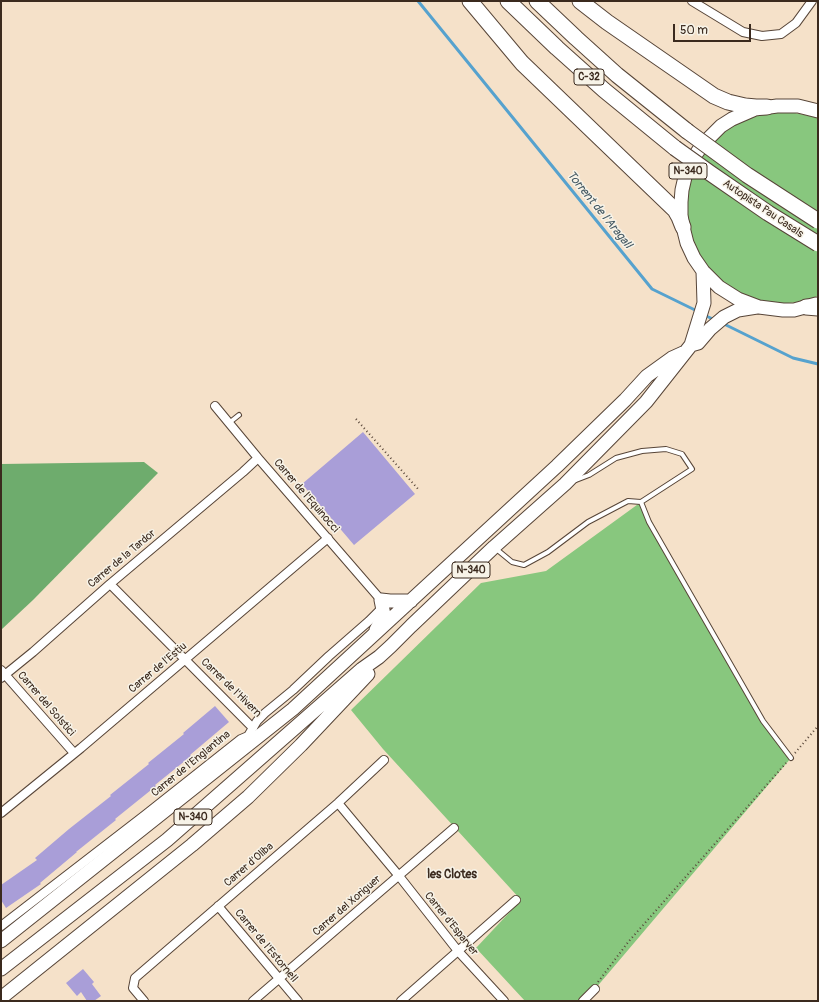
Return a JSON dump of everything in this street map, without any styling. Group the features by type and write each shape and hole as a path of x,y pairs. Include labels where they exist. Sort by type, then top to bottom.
{"highway":[{"path":"470,1 480,15 522,63 676,210 683,227"},
{"name":"Autopista Pau Casals","path":"508,1 556,48 604,90 675,148 768,213 818,244"},
{"name":"Autopista Pau Casals","path":"537,1 617,75 687,131 747,175 818,221"},
{"path":"580,1 606,22 714,96 728,102 745,106 756,108 767,107"}],"main road":[{"name":"N-340","path":"814,306 794,310 759,307 728,294 711,280 703,271 692,253 687,243 683,227 681,202 684,184 690,166 703,144 721,126 732,119 767,107 788,106 815,108"},
{"name":"N-340","path":"1,969 167,840 362,669 379,657 494,547 565,484 646,402 689,348 704,303 703,271"},
{"name":"N-340","path":"689,348 698,343 710,329 724,317 738,310 759,307"},
{"path":"1,941 294,708 557,466 625,400 647,376 689,348"},
{"path":"368,641 384,615 382,604 411,601"},
{"path":"1,998 192,845 248,797 301,745 369,672 379,657"}],"street":[{"path":"692,1 743,32 762,36 781,34 796,23 812,1"},
{"name":"Carrer de l'Equinocci","path":"215,406 328,538 382,604"},
{"name":"Carrer de la Tardor","path":"2,674 33,652 110,584 258,458"},
{"name":"Carrer de l'Estiu","path":"1,813 74,754 328,538"},
{"name":"Carrer de l'Hivern","path":"110,584 253,728 265,724 284,710 294,708"},
{"name":"Carrer de l'Englantina","path":"1,926 241,739 248,736 264,713 293,690 328,656 370,621 382,604"},
{"name":"Carrer del Solstici","path":"2,674 74,754"},
{"name":"Carrer d'Oliba","path":"144,1001 133,988 135,978 338,803 384,760"},
{"name":"Carrer d'Esparver","path":"338,803 399,876 458,951 504,1001"},
{"name":"Carrer del Xoriguer","path":"253,1001 454,828"},
{"path":"401,1001 516,900"},
{"name":"Carrer de l'Estornell","path":"218,906 298,1001"},
{"path":"583,1001 595,989"}],"lane":[{"path":"229,423 239,415"},
{"path":"494,547 512,562 524,565 548,552 588,522 628,501 641,502 692,469 682,454 666,450 642,451 616,458 589,475 565,484"},
{"path":"641,502 649,522 763,721 791,758"}],"path":[{"path":"356,419 419,490"},
{"path":"595,989 596,985 629,942 818,726"}],"green space":[{"path":"790,112 815,117 818,119 818,296 801,302 775,304 751,298 728,287 710,270 696,249 688,226 686,200 692,176 703,153 720,135 741,121 765,113"},
{"path":"144,462 158,473 33,600 1,630 1,464"},
{"path":"641,502 763,721 791,758 595,989 587,1001 525,1001 476,948 521,900 383,749 351,710 481,583 546,571"}],"building":[{"path":"363,432 415,494 354,545 302,484"},
{"path":"215,706 229,722 190,755 191,756 155,785 156,786 40,883 41,884 6,908 1,900 1,885 37,860 35,858 149,764 148,763 184,734 183,733"},
{"path":"83,969 94,982 92,984 101,996 94,1001 87,1001 81,992 77,996 66,983"}],"waterway":[{"name":"Torrent de l'Aragall","path":"418,1 652,289 697,311"},
{"name":"Torrent de l'Aragall","path":"704,315 715,320"},
{"name":"Torrent de l'Aragall","path":"722,323 793,358 818,364"}],"district":[{"name":"les Clotes","path":"452,875"}]}
